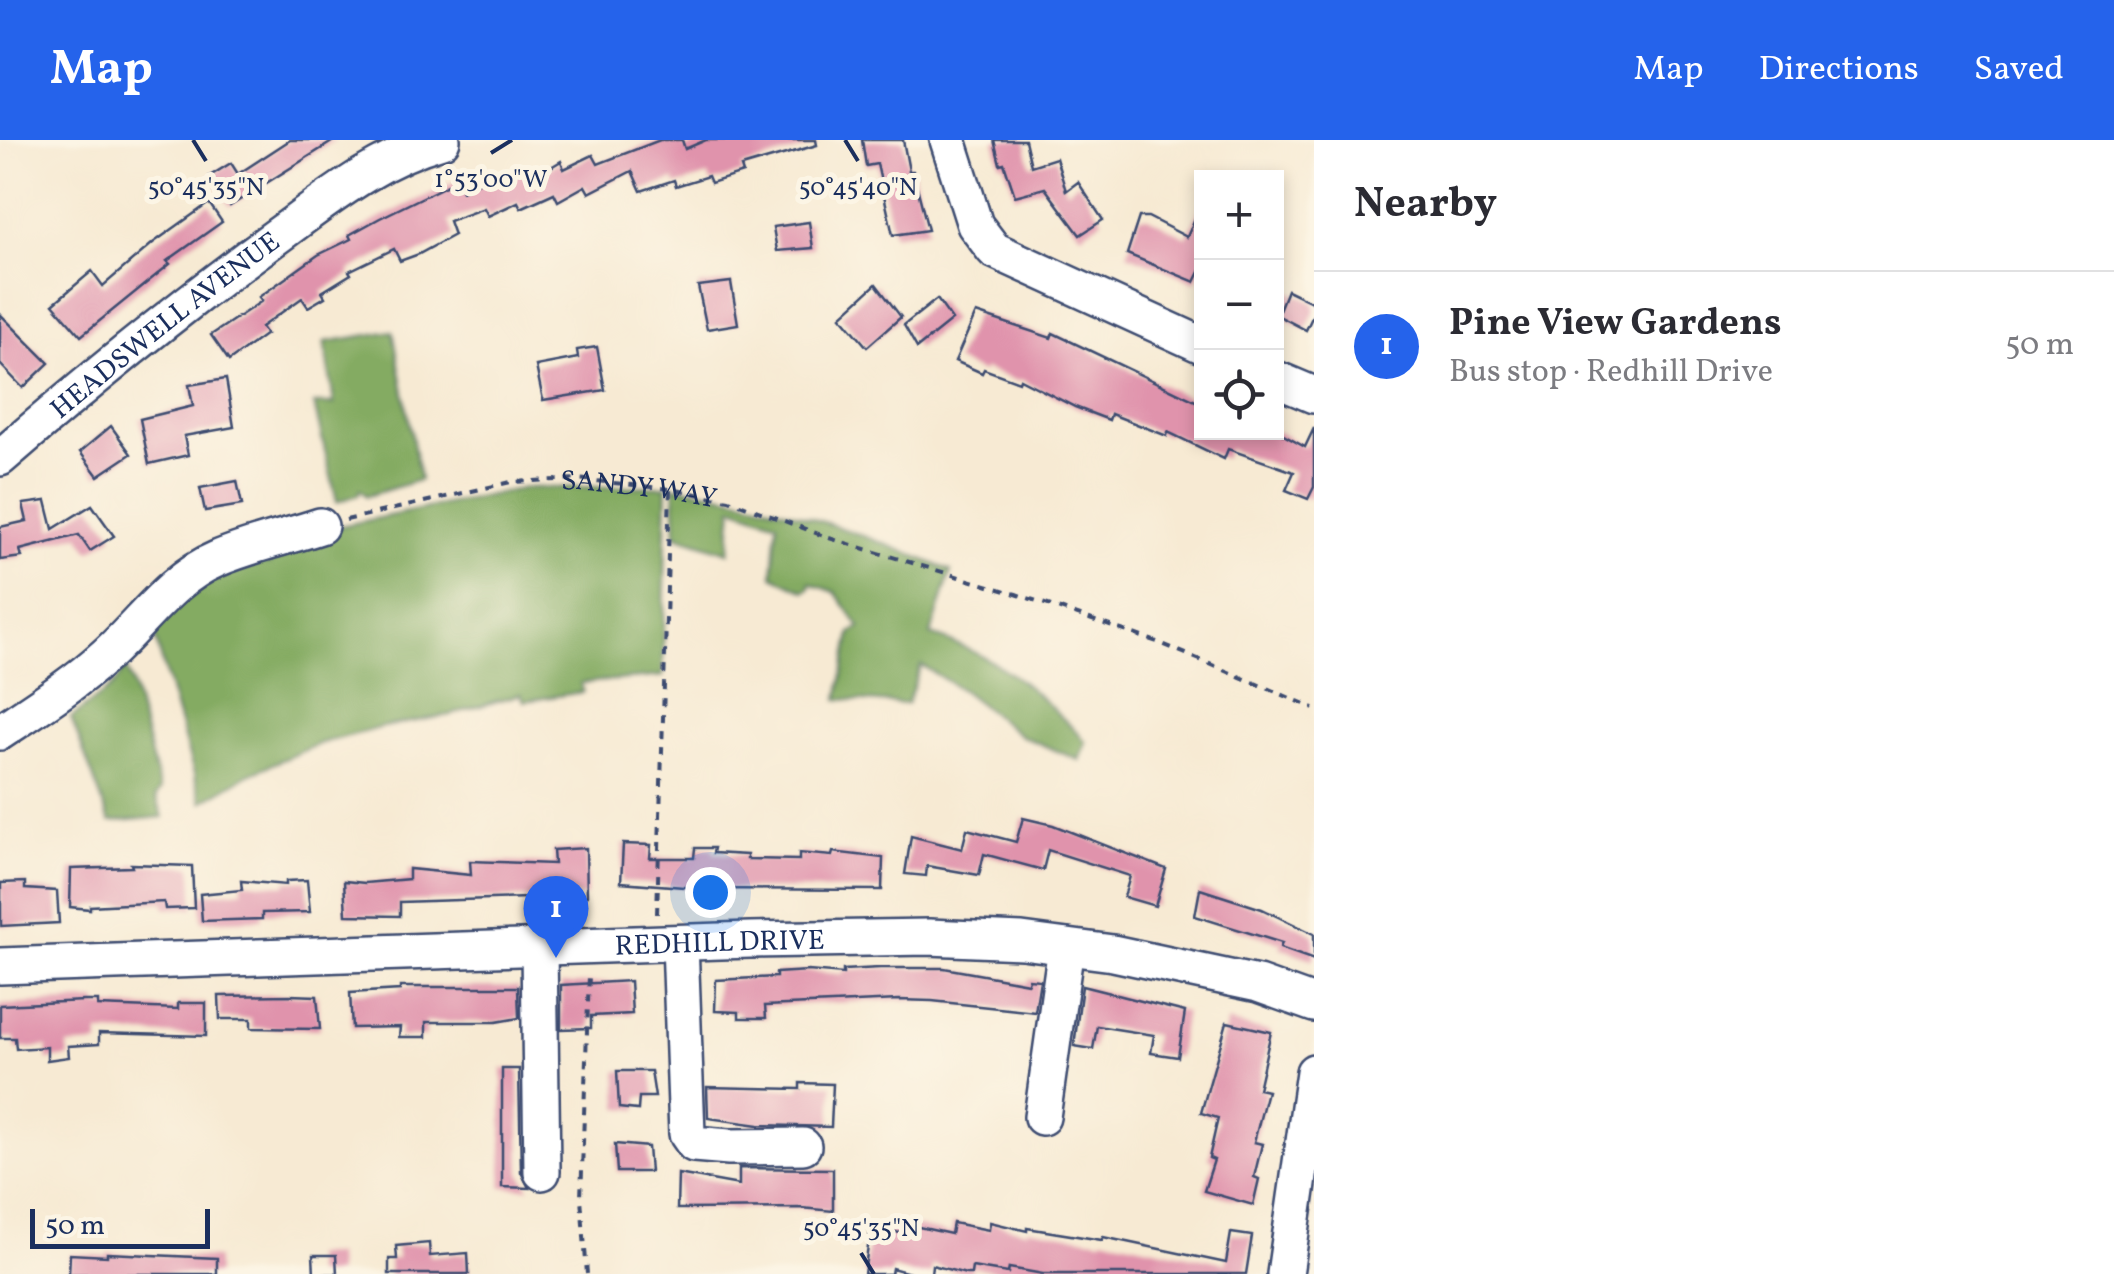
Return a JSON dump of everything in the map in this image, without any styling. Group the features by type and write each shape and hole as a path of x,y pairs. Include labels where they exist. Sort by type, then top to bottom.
{"street":[{"name":"HEADSWELL AVENUE","path":"6,442 341,190 412,148 442,140"},
{"path":"948,140 975,225 994,250 1194,341"},
{"path":"1284,382 1314,395"},
{"path":"0,732 62,691 109,653 143,614 186,577 217,559 320,526"},
{"name":"REDHILL DRIVE","path":"0,966 929,937 1066,947 1190,968 1258,984 1314,1004"},
{"path":"668,943 686,1134 694,1144 803,1146"},
{"path":"1042,1117 1066,947"},
{"path":"539,948 542,1172"},
{"path":"1285,1274 1314,1072"}],"path":[{"name":"SANDY WAY","path":"320,526 511,482 576,479 670,489 729,500 829,538 1016,594 1142,637 1314,708"},
{"path":"668,943 670,489"},
{"path":"587,1274 582,1198 590,946"}],"green space":[{"path":"393,331 420,480 367,496 360,490 358,495 337,502 314,404 334,404 325,342"},
{"path":"667,486 663,676 581,683 583,692 524,701 521,694 450,715 321,743 249,774 202,802 151,623 186,595 245,561 269,564 262,542 524,488"},
{"path":"674,486 746,500 816,520 951,571 931,635 997,664 1034,691 1086,742 1079,760 1021,736 963,691 921,665 907,704 838,699 851,633 860,627 835,592 810,583 805,591 773,576 777,522 733,507 729,552 676,535"},
{"path":"124,663 160,790 156,797 163,817 110,822 71,718 113,686"}],"building":[{"path":"290,140 335,140 230,206 210,176 231,163 238,174"},
{"path":"660,140 682,140 685,149 706,140 816,140 817,145 741,167 743,173 711,183 708,176 676,186 674,180 641,191 632,171 589,193 585,186 558,201 554,193 521,208 518,202 488,216 484,208 449,221 454,235 419,254 400,261 394,249 349,271 351,274 322,292 325,297 308,307 302,298 261,327 266,334 229,361 211,335 262,301 259,297 318,255 351,239 349,235 458,180 462,191 492,174 495,182 531,166 536,176 561,161 564,169 593,155 598,164"},
{"path":"862,140 903,140 928,230 893,235 877,164 866,166"},
{"path":"994,140 1025,140 1031,166 1056,158 1066,191 1078,182 1103,220 1080,235 1045,188 1015,196"},
{"path":"209,203 222,222 167,261 170,264 81,336 53,304 92,271 103,286 153,243"},
{"path":"1139,217 1148,217 1187,237 1194,221 1194,282 1127,254"},
{"path":"809,222 813,248 777,251 773,227"},
{"path":"731,282 738,324 707,329 698,286"},
{"path":"876,284 901,317 867,347 841,316"},
{"path":"1287,290 1314,303 1306,330 1284,319"},
{"path":"937,299 952,320 917,348 904,325"},
{"path":"976,313 1051,338 1053,333 1194,400 1194,440 1284,440 1284,435 1305,447 1314,428 1314,487 1308,499 1286,490 1294,472 1228,449 1224,459 1168,432 1167,436 1111,414 1109,420 1020,379 1019,382 984,369 982,373 955,361"},
{"path":"0,314 49,363 23,388 0,364"},
{"path":"597,347 605,390 543,400 536,366 578,358 577,350"},
{"path":"226,379 234,427 184,436 188,455 149,464 140,419 193,406 189,385"},
{"path":"111,426 131,454 98,476 80,452"},
{"path":"237,481 242,505 205,511 200,488"},
{"path":"46,501 53,529 92,505 114,536 90,551 79,535 20,550 22,557 0,560 0,527 27,521 23,504"},
{"path":"1023,818 1053,825 1166,869 1155,906 1124,897 1130,876 1048,850 1043,870 984,854 979,875 927,866 926,876 905,874 911,836 962,849 967,829 1016,842"},
{"path":"623,844 651,845 650,858 694,858 695,848 714,848 713,853 747,855 747,859 799,860 799,853 832,856 833,852 883,858 882,890 709,889 621,882"},
{"path":"586,848 587,896 400,902 400,916 346,915 344,881 409,879 409,869 471,875 470,861 554,864 553,850"},
{"path":"131,864 192,866 194,908 165,909 164,902 90,909 70,907 71,869 132,867"},
{"path":"307,880 310,912 202,921 200,894 242,890 241,881 286,885 286,881"},
{"path":"25,882 25,889 57,891 59,923 1,926 1,883"},
{"path":"1200,889 1262,909 1314,934 1314,960 1280,948 1282,943 1195,916"},
{"path":"944,968 1028,983 1029,979 1040,980 1035,1012 899,1000 765,1006 766,1018 739,1018 739,1012 715,1011 716,980 808,971 843,974 843,970"},
{"path":"630,981 632,1014 591,1016 591,1028 561,1029 561,985"},
{"path":"1082,986 1185,1012 1178,1057 1151,1053 1154,1035 1097,1026 1093,1049 1074,1046"},
{"path":"400,987 518,987 519,1018 496,1022 426,1022 426,1037 399,1037 400,1027 352,1028 350,993"},
{"path":"219,996 317,996 320,1029 251,1028 251,1019 220,1019"},
{"path":"98,1001 98,1006 178,1009 178,1003 206,1003 206,1036 99,1033 99,1044 68,1046 69,1057 47,1060 47,1047 16,1049 15,1038 0,1038 0,1005"},
{"path":"1227,1022 1271,1032 1258,1089 1267,1091 1254,1142 1262,1144 1254,1177 1259,1179 1253,1205 1204,1191 1214,1160 1209,1158 1218,1118 1201,1113"},
{"path":"502,1069 519,1069 521,1172 529,1188 502,1187"},
{"path":"617,1071 651,1071 655,1097 639,1097 638,1110 619,1108"},
{"path":"800,1083 833,1084 831,1127 759,1125 708,1118 707,1087 800,1089"},
{"path":"615,1144 648,1147 650,1172 617,1172"},
{"path":"739,1168 833,1169 833,1211 677,1209 678,1174 739,1185"},
{"path":"990,1222 1027,1231 1102,1240 1103,1237 1226,1263 1231,1233 1252,1236 1246,1274 1043,1274 972,1267 971,1274 966,1274 932,1265 931,1274 892,1268 891,1274 864,1274 871,1226 912,1236 914,1226 951,1234 953,1223 989,1230"},
{"path":"429,1243 430,1256 468,1253 469,1274 389,1274 389,1259 397,1259 396,1246"},
{"path":"70,1254 217,1258 217,1274 69,1274"},
{"path":"313,1255 336,1255 337,1274 314,1274"}],"place":[{"name":"Pine View Gardens","path":"556,958"}]}
